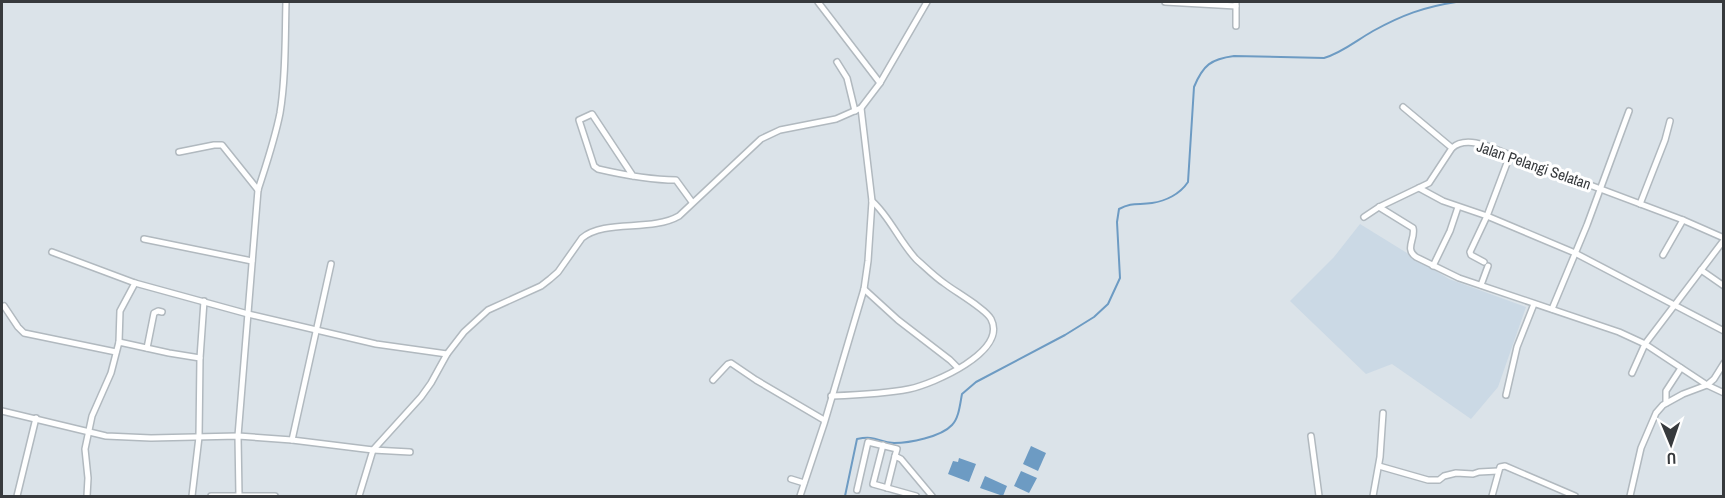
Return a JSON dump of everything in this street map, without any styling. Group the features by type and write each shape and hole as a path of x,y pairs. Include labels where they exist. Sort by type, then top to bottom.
{"street":[{"path":"239,496 238,436 258,190 280,111 286,2"},
{"path":"818,2 880,83"},
{"path":"359,496 373,450 421,397 447,354 464,332 488,310 550,279 587,234 598,230 666,221 679,216 761,139 770,134 836,119 861,108 880,83 927,2"},
{"path":"1165,2 1236,4 1236,26"},
{"path":"837,62 847,78 855,111"},
{"path":"1364,217 1379,207 1429,183 1452,148 1403,107"},
{"path":"800,496 864,289 872,201 861,108"},
{"path":"1552,309 1601,189 1629,111"},
{"path":"633,176 592,114 579,120 594,166 598,169 633,176 655,180 676,180 692,202"},
{"path":"1640,204 1670,121"},
{"name":"Jalan Pelangi Selatan","path":"1452,148 1462,142 1474,143 1510,155 1683,220 1724,239"},
{"path":"179,152 222,145 258,190"},
{"path":"1481,285 1486,264 1470,253 1510,155"},
{"path":"1419,188 1458,207 1487,216 1575,253 1724,332"},
{"path":"831,396 910,389 941,377 977,356 987,346 994,330 988,315 941,281 917,260 882,211 872,201"},
{"path":"1379,207 1413,228 1410,250 1412,255 1459,279 1619,332 1645,344 1681,369 1724,393"},
{"path":"1433,266 1450,231 1458,207"},
{"path":"1663,255 1683,220"},
{"path":"144,239 252,261"},
{"path":"1632,373 1645,344 1724,239"},
{"path":"52,252 135,283 248,314 376,344 447,354"},
{"path":"292,440 331,264"},
{"path":"1701,270 1724,286"},
{"path":"87,496 85,449 93,412 111,373 119,342 120,311 135,283"},
{"path":"864,289 898,320 958,368"},
{"path":"192,496 199,437 200,358 204,301"},
{"path":"1506,395 1516,347 1534,304"},
{"path":"4,306 24,333 116,352"},
{"path":"147,348 154,313 162,312"},
{"path":"119,342 200,358"},
{"path":"713,380 731,363 824,422"},
{"path":"1630,496 1644,438 1656,413 1666,403 1714,380 1724,363"},
{"path":"1666,403 1666,391 1681,369"},
{"path":"2,411 106,436 129,438 238,436 410,452"},
{"path":"1373,496 1379,466 1383,413"},
{"path":"18,496 36,418"},
{"path":"1311,436 1319,496"},
{"path":"857,490 868,442 897,449 887,488"},
{"path":"883,445 873,484 914,496"},
{"path":"895,456 932,496"},
{"path":"1379,466 1428,480 1439,480 1456,473 1473,474 1498,471"},
{"path":"1492,496 1498,471 1500,467 1505,466 1575,496"},
{"path":"791,479 804,483"},
{"path":"212,496 275,496"}],"shaded area":[{"path":"1360,224 1449,279 1526,307 1498,387 1471,419 1392,364 1366,374 1290,301 1334,257"}],"water":[{"path":"1031,446 1046,453 1038,471 1023,464"},
{"path":"959,458 976,464 969,482 948,474 953,461 958,462"},
{"path":"1021,471 1037,478 1029,493 1014,486"},
{"path":"985,476 1007,486 1003,496 980,488"}],"waterway":[{"path":"845,496 857,439 873,438 900,443 940,433 952,425 959,411 962,394 976,382 1065,335 1094,317 1108,304 1120,278 1117,222 1119,209 1162,201 1177,193 1188,182 1194,87 1209,64 1234,56 1324,58 1404,16 1434,6 1456,2"}]}
